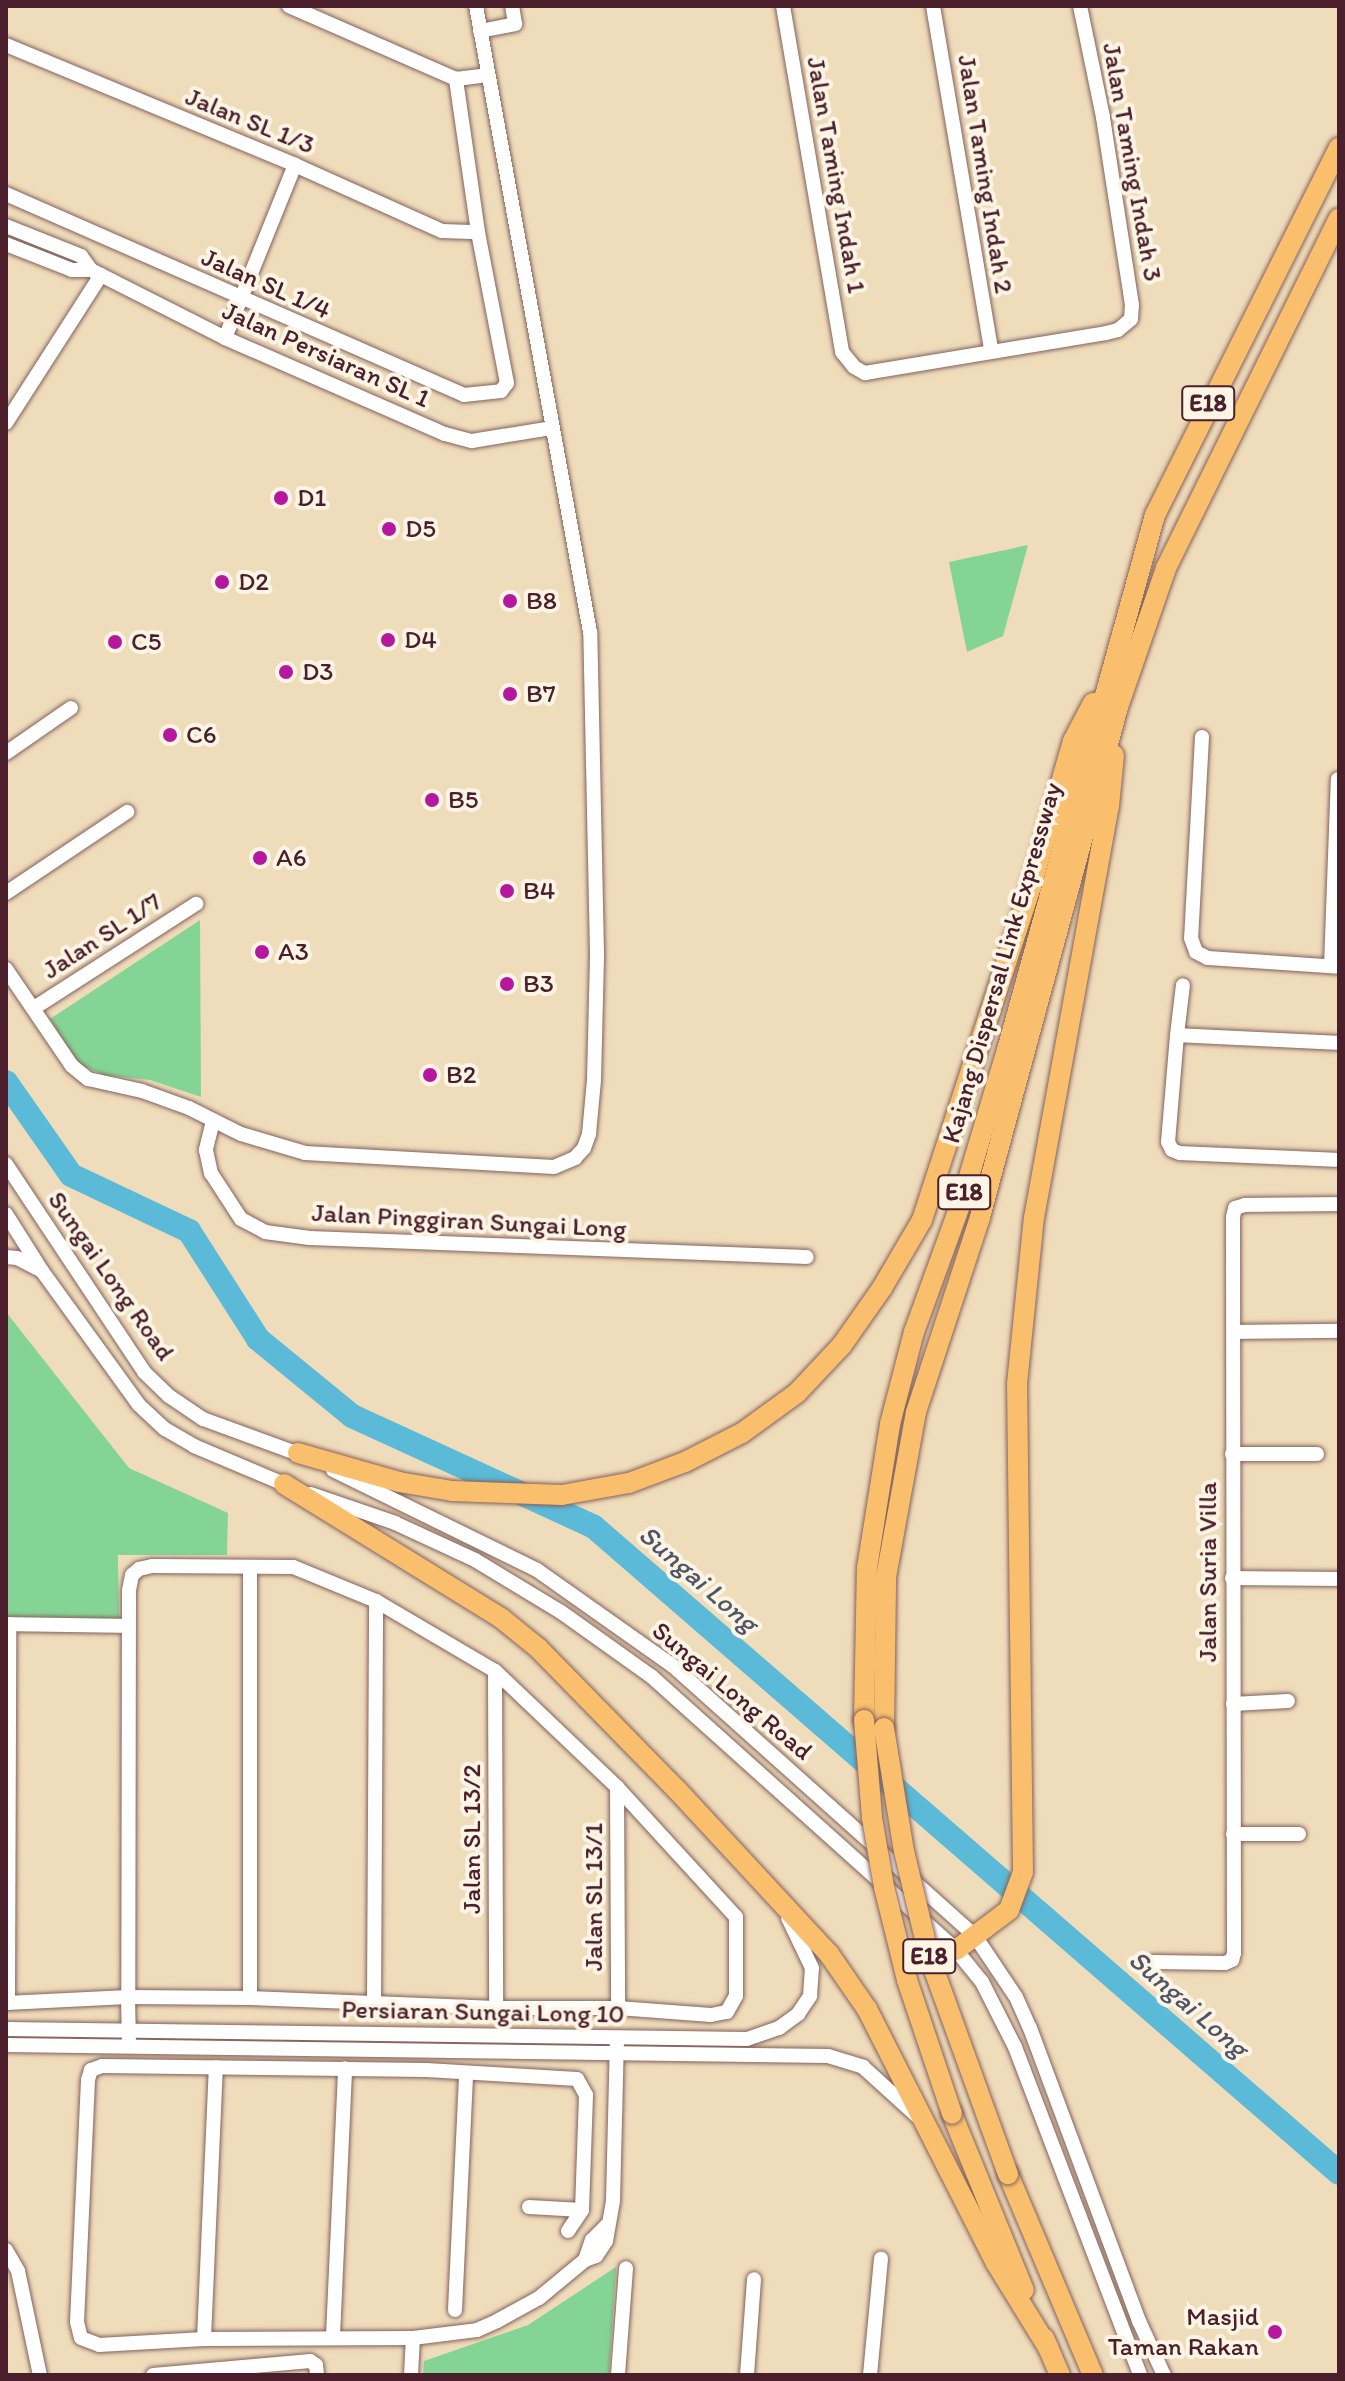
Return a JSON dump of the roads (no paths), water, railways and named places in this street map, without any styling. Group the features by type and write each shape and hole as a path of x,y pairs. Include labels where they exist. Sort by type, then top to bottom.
{"highway":[{"name":"Kajang Dispersal Link Expressway","path":"1060,2375 952,2114 907,1980 884,1887 872,1818 864,1720 867,1568 890,1424 914,1332 961,1203 1007,1050 1155,515 1339,147"},
{"name":"Kajang Dispersal Link Expressway","path":"1093,2375 1008,2174 929,1956 904,1851 884,1728 886,1577 916,1412 980,1217 1118,707 1166,568 1339,218"},
{"path":"298,1453 399,1482 514,1495 594,1491 629,1483 685,1462 742,1433 797,1393 842,1345 882,1288 922,1220 1031,887 1073,741 1110,671"},
{"path":"956,1950 1009,1910 1023,1872 1017,1384 1034,1218 1109,806 1118,707"},
{"path":"284,1484 501,1618 538,1648 760,1877 829,1954 867,2009 899,2066 923,2121 996,2263 1049,2349"}],"street":[{"path":"289,6 456,79 487,75"},
{"path":"6,969 72,1066 88,1079 142,1091 213,1121 305,1153 554,1167 565,1164 584,1148 589,1134 594,1080 597,953 593,681 583,587 551,428 476,6"},
{"path":"480,31 515,24 512,6"},
{"name":"Jalan Taming Indah 1","path":"783,6 842,352 854,367 865,373 991,350"},
{"name":"Jalan Taming Indah 2","path":"933,6 991,350"},
{"name":"Jalan Taming Indah 3","path":"991,350 1094,335 1127,325 1132,305 1103,117 1080,6"},
{"name":"Jalan SL 1/3","path":"6,45 295,165 442,231 478,232"},
{"path":"456,79 478,232"},
{"path":"225,338 295,165"},
{"name":"Jalan SL 1/4","path":"6,194 464,395 501,391 507,383 478,232"},
{"path":"6,226 81,256 96,273"},
{"path":"6,244 72,270 96,273"},
{"path":"6,423 96,273"},
{"name":"Jalan Persiaran SL 1","path":"96,273 225,338 445,434 472,441 551,428"},
{"path":"6,753 71,708"},
{"path":"1202,737 1191,938 1196,952 1208,958 1335,967 1338,779"},
{"path":"6,893 127,812"},
{"name":"Jalan SL 1/7","path":"34,1008 196,904"},
{"path":"1183,985 1168,1142 1172,1150 1339,1160"},
{"path":"1177,1035 1339,1043"},
{"name":"Jalan Pinggiran Sungai Long","path":"213,1121 206,1150 211,1173 241,1219 265,1232 325,1239 807,1257"},
{"name":"Sungai Long Road","path":"8,1173 144,1372 169,1396 203,1419 298,1453 537,1570 673,1666 975,1936 1016,1997 1030,2028 1139,2321 1164,2375"},
{"path":"6,1212 25,1194"},
{"name":"Jalan Suria Villa","path":"1153,1962 1232,1960 1235,1208 1245,1205 1339,1204"},
{"name":"Sungai Long Road","path":"6,1212 42,1271 139,1405 165,1429 194,1446 284,1484 408,1529 475,1560 572,1620 652,1677 956,1950 982,1982 1015,2047 1140,2375"},
{"path":"6,1257 17,1258 42,1271"},
{"path":"1234,1332 1338,1331"},
{"path":"1232,1454 1317,1454"},
{"path":"129,1626 7,1624 7,2003 128,1997 250,1998 496,2008 618,2008 711,2015 727,2012 736,1996 736,1917 617,1787 495,1671 376,1601 293,1567 152,1566 139,1569 132,1575 129,1591 129,1626 128,1997 129,2044"},
{"path":"250,1567 250,1998"},
{"path":"1232,1578 1339,1579"},
{"path":"374,2004 376,1601"},
{"name":"Jalan SL 13/2","path":"495,1671 496,2008"},
{"path":"1233,1704 1288,1701"},
{"name":"Jalan SL 13/1","path":"617,1787 618,2008"},
{"path":"1233,1834 1299,1834"},
{"name":"Persiaran Sungai Long 10","path":"6,2029 747,2039 779,2028 798,2014 810,1996 812,1968 796,1930 760,1877"},
{"path":"568,2231 582,2210 586,2095 577,2079 345,2068 102,2066 91,2070 77,2322 81,2338 99,2345 333,2336 413,2338 477,2330 497,2321 539,2298 585,2260 592,2240 607,2225 613,2201 617,2039"},
{"name":"Persiaran Sungai Long 10","path":"6,2045 129,2044 828,2056 863,2067 923,2121"},
{"path":"204,2339 216,2067"},
{"path":"333,2336 345,2068"},
{"path":"455,2310 466,2074"},
{"path":"529,2207 582,2210"},
{"path":"6,2250 18,2271 40,2375"},
{"path":"870,2375 881,2259"},
{"path":"618,2375 626,2268"},
{"path":"747,2375 754,2279"},
{"path":"411,2375 413,2338"},
{"path":"153,2375 310,2361 316,2365 317,2375"}],"waterway":[{"name":"Sungai Long","path":"6,1082 71,1175 189,1231 258,1339 352,1416 594,1527 1339,2173"}],"place":[{"name":"D1","path":"281,498"},
{"name":"D5","path":"389,529"},
{"name":"D2","path":"222,582"},
{"name":"B8","path":"510,601"},
{"name":"D4","path":"388,640"},
{"name":"C5","path":"115,642"},
{"name":"D3","path":"286,672"},
{"name":"B7","path":"510,694"},
{"name":"C6","path":"170,735"},
{"name":"B5","path":"432,800"},
{"name":"A6","path":"260,858"},
{"name":"B4","path":"507,891"},
{"name":"A3","path":"262,952"},
{"name":"B3","path":"507,984"},
{"name":"B2","path":"430,1075"},
{"name":"Masjid Taman Rakan","path":"1275,2332"}]}
